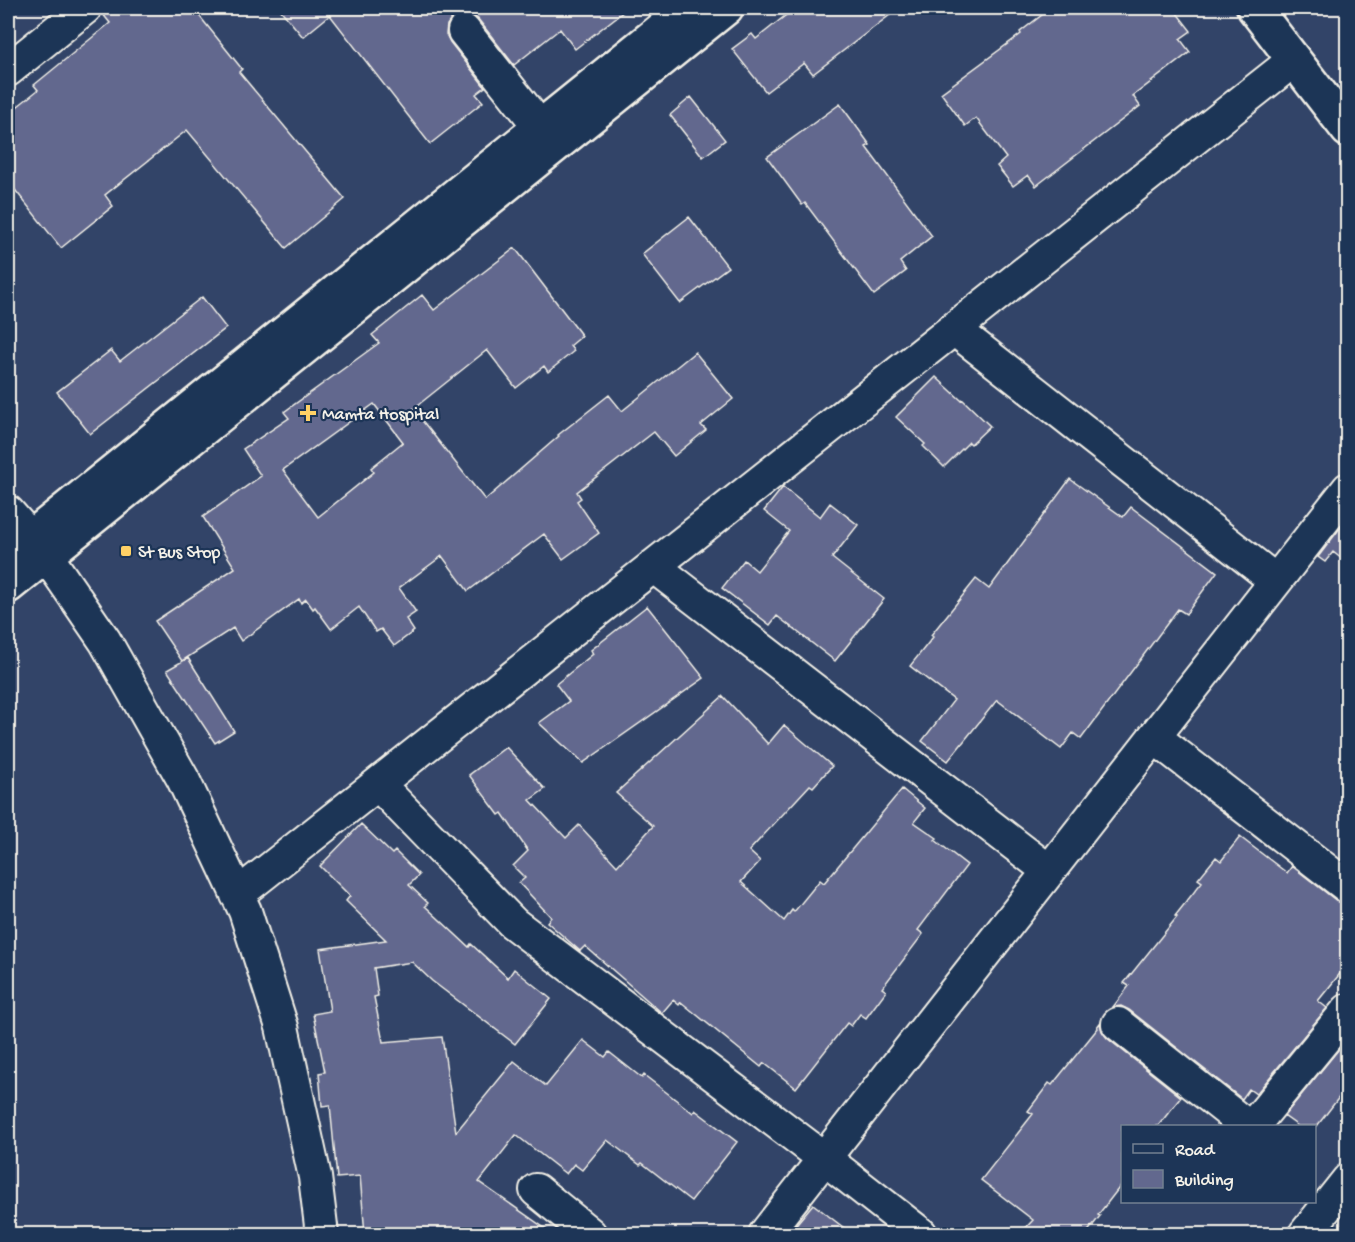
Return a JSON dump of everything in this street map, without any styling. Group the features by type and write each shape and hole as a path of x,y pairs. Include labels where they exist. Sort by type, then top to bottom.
{"main road":[{"path":"28,549 726,8"},
{"path":"1254,8 1347,130"},
{"path":"8,586 28,549 540,127 677,11"}],"street":[{"path":"8,70 85,8"},
{"path":"464,31 540,127"},
{"path":"237,895 1294,60"},
{"path":"954,329 1276,581"},
{"path":"765,1234 1347,489"},
{"path":"8,512 28,549 105,641 178,770 245,911 282,1027 315,1177 322,1234"},
{"path":"653,566 1049,871"},
{"path":"1154,737 1347,887"},
{"path":"378,784 513,923 921,1234"},
{"path":"1254,1125 1347,1010"},
{"path":"1118,1024 1246,1125"},
{"path":"1305,1234 1332,1185"},
{"path":"536,1190 590,1234"}],"building":[{"path":"103,8 193,8 242,69 239,72 345,199 286,248 187,130 105,195 113,206 61,248 8,181 8,114 38,90 34,85 110,23 102,13"},
{"path":"279,8 628,8 575,49 560,29 514,65 478,19 462,13 453,17 447,25 446,34 485,87 476,94 483,102 430,144 330,15 303,37"},
{"path":"795,8 899,8 813,74 804,63 766,92 732,49 752,34 756,39"},
{"path":"1051,8 1173,8 1191,31 1180,39 1190,52 1133,96 1140,106 1036,186 1028,175 1013,186 997,166 1006,158 976,118 965,126 941,93 1021,34 1020,32"},
{"path":"691,97 725,140 703,157 670,115"},
{"path":"840,104 870,145 866,147 932,236 900,262 906,271 874,295 805,203 802,205 767,157"},
{"path":"689,217 728,267 680,303 642,254"},
{"path":"515,248 582,336 570,346 574,351 548,372 544,366 516,388 487,350 413,409 485,500 558,435 609,395 622,411 695,352 733,399 701,425 706,430 674,456 654,432 577,492 581,498 577,501 599,533 563,559 544,534 468,591 442,556 399,588 416,612 406,619 414,631 394,646 381,629 376,632 359,607 331,629 315,607 313,609 306,599 301,603 299,599 241,641 233,628 182,661 155,621 235,568 203,517 261,476 243,449 289,418 284,412 379,343 372,335 422,295 434,310","holes":["374,404 403,442 371,468 374,472 318,517 283,470"]},
{"path":"202,297 226,328 90,434 57,392 111,350 120,361"},
{"path":"936,377 990,426 971,444 969,442 944,467 923,446 925,444 896,417"},
{"path":"1070,479 1123,517 1131,507 1217,572 1186,614 1178,609 1081,739 1073,733 1061,749 997,700 948,761 922,741 954,700 910,666 933,637 931,635 976,579 989,589"},
{"path":"783,487 820,517 830,503 858,525 832,558 884,599 835,661 777,616 770,625 722,588 744,560 757,571 789,531 764,511"},
{"path":"1347,519 1347,563 1333,552 1325,562 1318,557"},
{"path":"647,606 704,678 583,763 539,723 569,701 556,684 593,654 591,650"},
{"path":"188,658 234,731 215,743 167,670"},
{"path":"723,696 768,744 784,725 832,766 813,787 810,785 749,851 760,861 741,882 784,921 820,880 824,883 902,789 925,808 914,822 937,838 935,840 967,865 918,930 923,934 882,988 886,991 866,1018 860,1014 851,1026 847,1023 796,1088 764,1063 761,1067 681,1002 679,1005 673,1000 662,1013 585,946 580,951 547,922 551,917 519,883 525,878 513,866 528,851 502,813 499,815 469,775 506,747 545,789 530,800 566,838 579,825 617,866 653,826 616,793"},
{"path":"361,824 392,854 395,851 419,875 409,885 428,903 425,906 469,947 471,944 508,978 514,969 551,999 515,1044 432,981 412,962 374,968 378,996 374,997 383,1042 442,1037 456,1132 514,1061 546,1086 583,1040 605,1057 609,1052 642,1078 644,1075 693,1113 695,1110 737,1142 691,1201 642,1163 640,1165 607,1140 582,1170 574,1164 566,1174 516,1135 479,1182 553,1234 365,1234 360,1176 337,1178 330,1105 322,1106 319,1073 325,1072 313,1014 330,1011 320,949 386,940 346,901 350,896 320,866"},
{"path":"1240,837 1287,873 1292,866 1337,901 1347,906 1347,965 1318,1001 1327,1008 1256,1094 1249,1089 1242,1099 1129,1010 1121,1006 1113,1007 1129,986 1124,983 1202,882 1198,879 1216,857 1221,861"},
{"path":"1100,1023 1107,1038 1181,1097 1159,1125 1121,1125 1121,1185 1086,1234 1020,1234 1033,1220 981,1180 1033,1114 1028,1111 1049,1083 1052,1085"},
{"path":"1347,1039 1347,1087 1317,1126 1297,1125 1284,1116"},
{"path":"813,1204 852,1234 788,1234"}],"place":[{"name":"Mamta Hospital","path":"308,413"},
{"name":"St Bus Stop","path":"126,551"}]}
